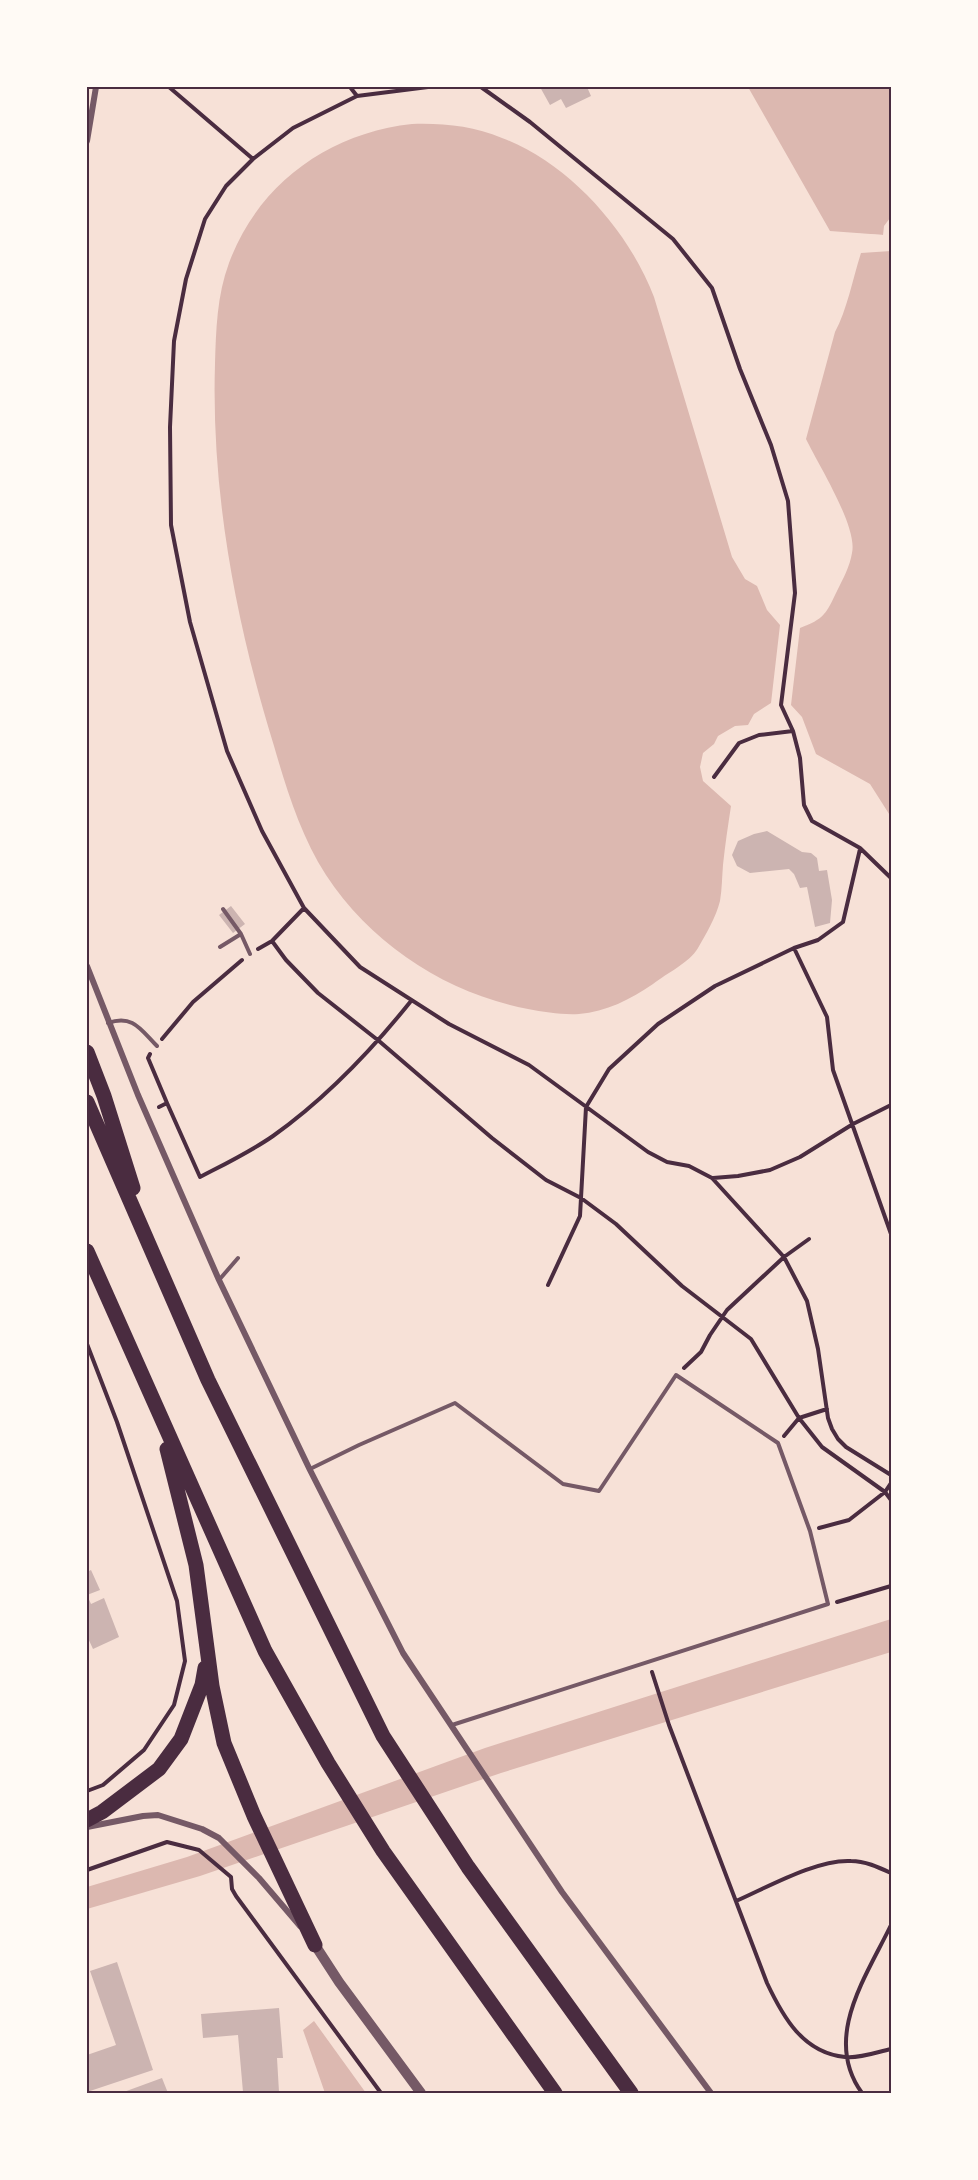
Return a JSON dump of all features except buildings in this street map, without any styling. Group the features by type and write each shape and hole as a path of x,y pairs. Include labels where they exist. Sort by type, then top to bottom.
{"highway":[{"path":"87,1052 104,1096 159,1268"},
{"path":"87,1102 208,1380 383,1736 468,1867 631,2093"},
{"path":"87,1251 265,1651 346,1792 414,1897 555,2093"},
{"path":"157,1411 196,1565 212,1686 220,1726 254,1816 315,1945"},
{"path":"87,1820 102,1812 159,1769 181,1739 202,1685 208,1651"}],"street":[{"path":"87,141 96,87"},
{"path":"87,966 108,1023 219,1280 310,1470 404,1653 562,1892 711,2093"},
{"path":"87,1827 159,1815 185,1822 219,1838 259,1878 315,1945 339,1982 421,2093"}],"lane":[{"path":"224,909 241,934 250,954"},
{"path":"220,947 241,934"},
{"path":"108,1023 121,1019 129,1020 157,1046"},
{"path":"219,1280 238,1258"},
{"path":"310,1470 359,1445 455,1403 563,1484 598,1491 676,1375 778,1443 810,1531 828,1604 452,1725"}],"path":[{"path":"169,87 253,159"},
{"path":"350,87 357,96"},
{"path":"428,87 357,96 293,128 253,159 226,186 205,219 186,279 174,341 170,427 171,525 190,622 227,751 262,831 304,908 360,967 449,1024 529,1065 648,1152 667,1162 689,1166 712,1178 784,1257 807,1301 818,1349 827,1409 832,1429 838,1439 891,1475"},
{"path":"481,87 530,122 673,239 712,288 740,369 771,445 788,501 795,593 781,705 793,731 800,758 804,805 812,821 860,848 891,878"},
{"path":"714,777 739,743 759,735 793,731"},
{"path":"548,1285 580,1215 586,1107 609,1069 658,1024 715,986 794,948 819,940 843,922 860,848"},
{"path":"200,1177 148,1058 193,1002 250,954 272,941 304,908"},
{"path":"272,941 286,960 311,986 501,1145 546,1180 581,1198 616,1224 682,1286 751,1339 799,1418 822,1447 885,1492 891,1500"},
{"path":"794,948 827,1017 833,1070 891,1234"},
{"path":"191,1181 237,1158 273,1136 311,1106 379,1041 411,1001"},
{"path":"159,1107 167,1103"},
{"path":"712,1178 770,1170 800,1157 853,1124 891,1106"},
{"path":"676,1375 701,1352 727,1310 784,1257 809,1239"},
{"path":"87,1344 117,1422 177,1601 185,1661 174,1705 144,1750 103,1785 87,1791"},
{"path":"778,1443 799,1418 827,1409"},
{"path":"810,1531 849,1520 885,1492 891,1483"},
{"path":"828,1604 891,1586"},
{"path":"649,1663 669,1725 767,1983 787,2022 810,2044 846,2058 891,2049"},
{"path":"87,1870 167,1842 199,1850 231,1877 232,1889 236,1896 381,2093"},
{"path":"736,1901 810,1869 837,1861 863,1862 891,1873"},
{"path":"862,2093 850,2072 846,2058 845,2035 849,2014 891,1925"}],"shaded area":[{"path":"748,87 891,87 891,218 884,235 830,231"},
{"path":"412,124 469,128 491,134 527,149 573,182 613,224 643,272 654,297 732,557 745,579 757,586 767,610 780,625 771,703 754,714 748,725 735,726 718,736 714,744 703,753 700,767 703,781 731,806 720,901 716,913 698,948 677,968 627,1000 589,1013 566,1014 534,1010 498,1002 468,991 440,978 389,944 365,923 345,900 326,875 309,845 284,780 260,700 238,605 222,509 215,412 218,313 229,263 258,209 300,167 352,138 381,129"},
{"path":"891,251 891,817 870,784 816,754 802,717 791,705 800,628 814,622 827,610 850,563 852,553 849,528 843,512 806,439 835,332 861,253"},
{"path":"891,1619 891,1652 501,1773 200,1876 87,1909 87,1887 187,1857 485,1748"},
{"path":"314,2021 366,2093 325,2093 303,2030"}],"pier":[{"path":"890,218 891,222 884,238 826,232 883,235 884,226"}]}
